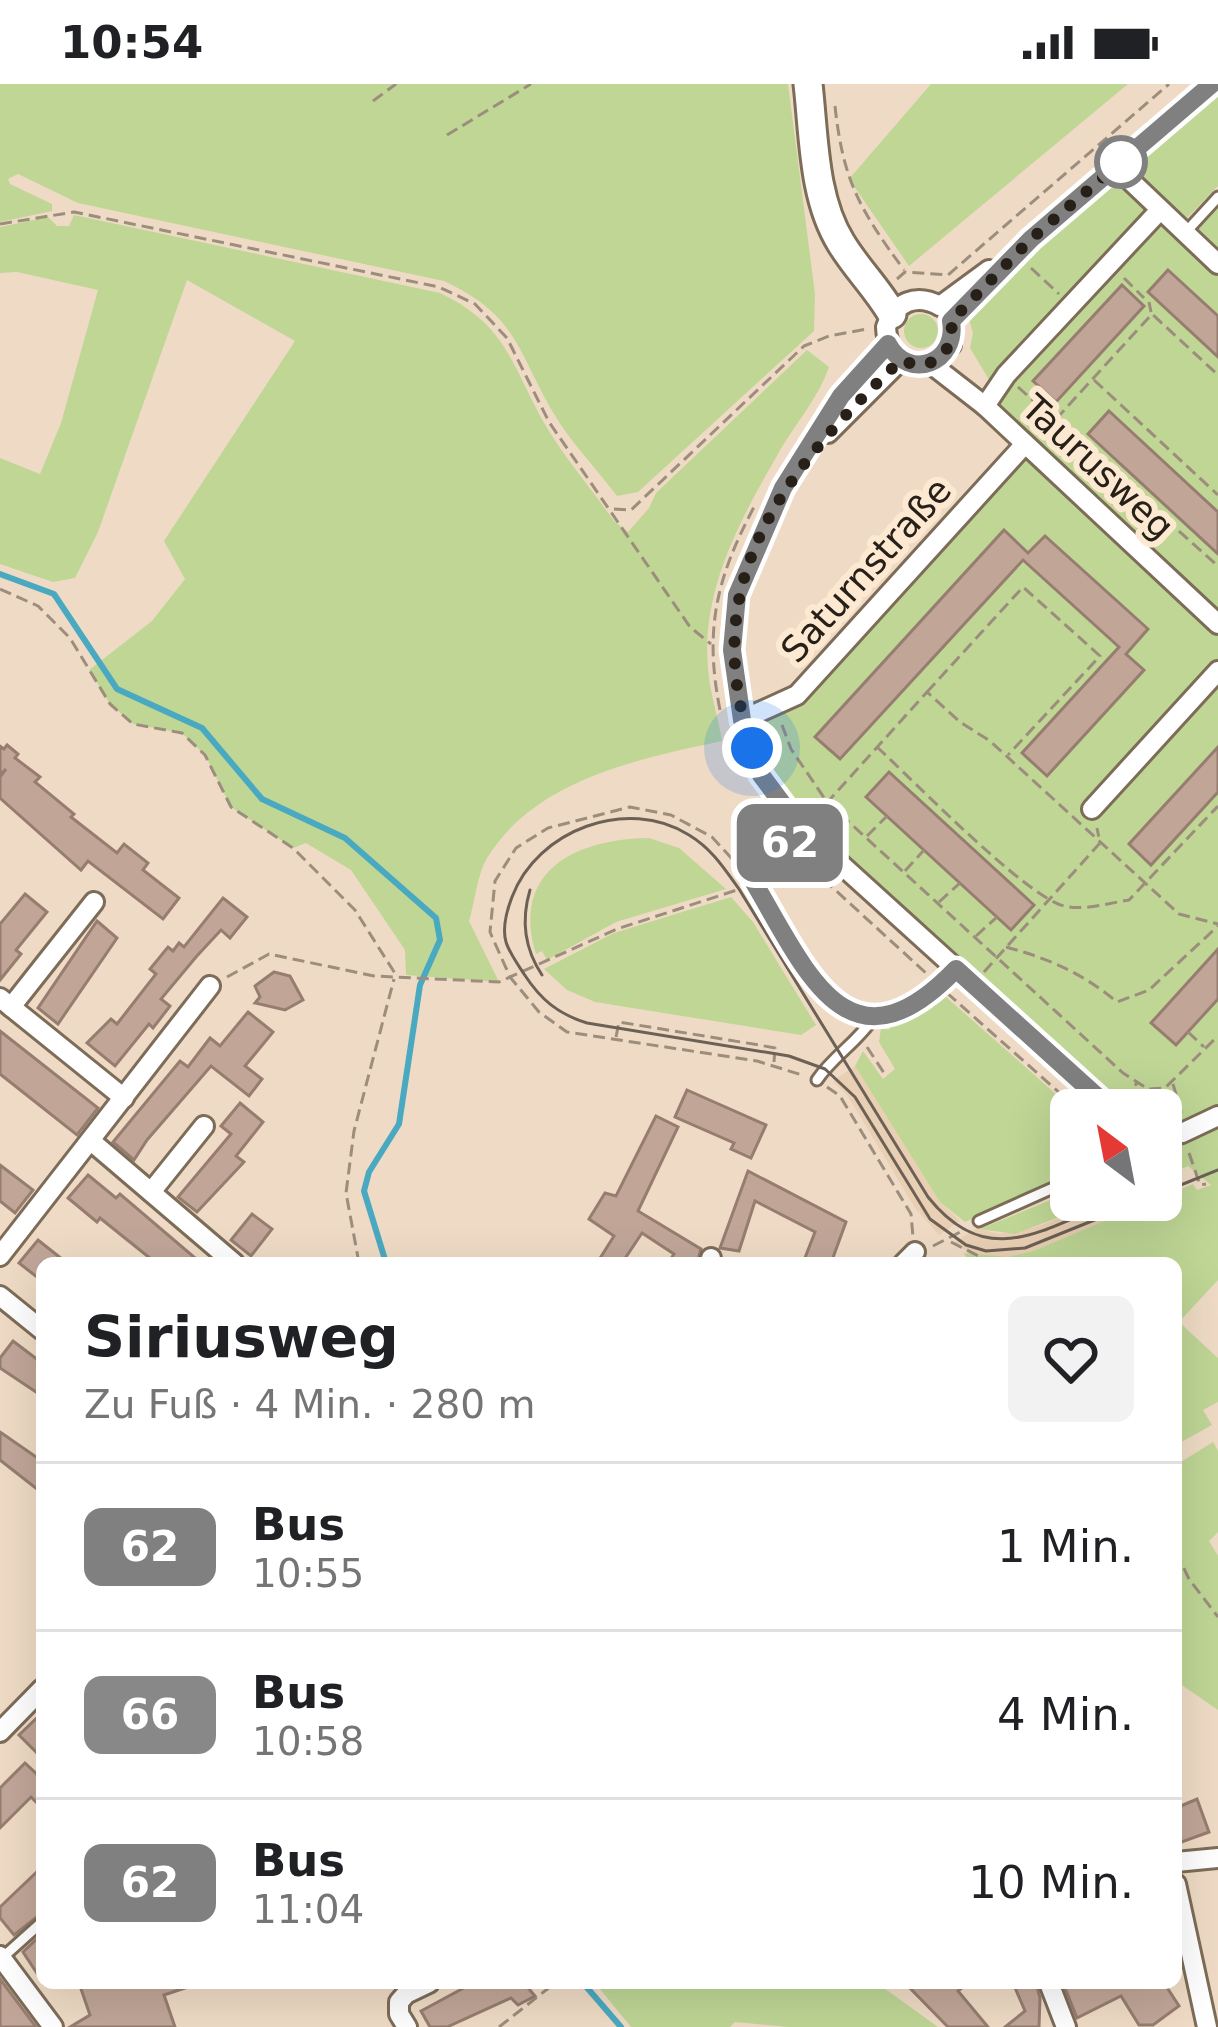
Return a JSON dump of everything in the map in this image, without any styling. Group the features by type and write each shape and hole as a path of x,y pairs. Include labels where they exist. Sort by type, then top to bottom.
{"street":[{"path":"808,84 818,173 890,314 888,344 901,360 915,366 931,364 947,351 952,337 945,314 925,299 890,314"},
{"path":"945,314 1212,84"},
{"path":"1116,167 1218,263"},
{"path":"985,406 1006,376 1160,210"},
{"path":"945,314 1031,239"},
{"name":"Saturnstraße","path":"888,344 841,396 783,488 737,595 732,650 742,720 761,775 802,830 1089,1089"},
{"name":"Taurusweg","path":"947,351 985,406"},
{"name":"Saturnstraße","path":"783,488 840,419 901,360"},
{"name":"Taurusweg","path":"931,364 985,406 1218,624"},
{"name":"Saturnstraße","path":"742,720 797,694 1024,445"},
{"path":"1092,809 1218,671"},
{"path":"94,902 6,1002 124,1098"},
{"path":"4,1244 91,1141 210,986"},
{"path":"1184,1140 1218,1116"},
{"path":"151,1192 204,1126"},
{"path":"91,1141 227,1257"},
{"path":"0,1296 36,1325"},
{"path":"0,1732 36,1695"},
{"path":"1182,1861 1218,1858"},
{"path":"1182,1911 1208,2027"},
{"path":"1,1957 53,2027"},
{"path":"407,2027 397,2008 406,1994 416,1989"},
{"path":"1051,1989 1066,2027"}],"lane":[{"path":"1185,233 1218,197"},
{"path":"802,830 753,881 830,1001 844,1010 890,1016 928,996 956,969"},
{"path":"817,1080 831,1061 861,1037 874,1017"},
{"path":"979,1222 1050,1190"},
{"path":"1,1957 36,1927"}],"path":[{"path":"373,101 396,84"},
{"path":"447,135 531,84"},
{"path":"835,104 844,164 862,213 905,272 948,275 1169,84"},
{"path":"0,224 74,212 439,287 476,304 507,338 549,422 690,626 712,645"},
{"path":"1016,255 1072,305"},
{"path":"1109,264 1146,300 1152,314 1218,375"},
{"path":"613,509 631,510 804,346 890,314"},
{"path":"1055,421 1152,314"},
{"path":"1006,376 1218,566"},
{"path":"1093,379 1218,495"},
{"path":"802,830 1023,587 1100,656 1007,757"},
{"path":"0,589 38,606 70,638 110,704 133,724 182,733 205,755 231,807 292,848 355,910 399,978 354,1131 346,1193 357,1257"},
{"path":"927,692 1007,757 1179,914 1218,925"},
{"path":"776,706 791,749 827,802 1123,1072 1148,1089 1165,1088 1218,1036"},
{"path":"877,747 1005,865 1065,906 1130,900 1218,806"},
{"path":"210,986 269,954 399,978 499,982 510,976 541,960 545,964 617,928 753,881 712,837 671,815 630,807 548,828 516,848 496,880 490,932 510,976 539,1012 567,1032 773,1064 817,1080 840,1096 911,1214 910,1257"},
{"path":"1092,809 1100,843"},
{"path":"866,837 887,816"},
{"path":"973,985 1100,843"},
{"path":"904,872 924,850"},
{"path":"938,903 960,883"},
{"path":"976,937 997,917"},
{"path":"1006,947 1084,974 1118,1002 1149,990 1218,925"},
{"path":"615,1040 619,1022 775,1048 773,1064"},
{"path":"1188,1032 1207,1049"},
{"path":"861,1037 886,1076"},
{"path":"1173,1082 1184,1140 1200,1185 1206,1184"},
{"path":"979,1222 948,1240 981,1257"},
{"path":"1182,1564 1218,1617"},
{"path":"499,2027 547,1989"}],"shaded area":[{"path":"855,1066 940,1202 960,1221 939,1235 915,1208 848,1096 833,1081"},
{"path":"1052,1221 1105,1221 1007,1257 981,1257 952,1244 977,1228 999,1234"}],"green space":[{"path":"0,84 788,84 815,294 814,331 638,492 617,496 561,425 501,321 444,281 78,203 18,174 8,179 10,184 52,204 52,211 0,222"},
{"path":"931,84 1128,84 909,266 849,179"},
{"path":"1218,91 1218,186 1187,218 1163,200 991,383 970,348 973,333 967,312 1016,262"},
{"path":"1218,197 1218,1280 1182,1319 1182,1257 1007,1257 1105,1221 1182,1221 1182,1189 1211,1185 1188,1166 1182,1169 1182,1089 1089,1089 803,830 761,775 742,720 797,695 1024,445 985,406 1160,210 1185,233"},
{"path":"74,215 440,293 462,305 504,347 559,447 614,521 628,532 656,493 807,350 829,367 750,504 717,584 707,640 710,687 722,741 591,777 533,809 508,831 487,858 469,921 499,982 406,975 405,950 351,870 306,843 293,848 231,807 205,755 182,733 133,724 110,704 89,670 152,621 185,579 164,541 295,341 187,280 98,532 75,578 53,582 0,564 0,458 40,474 61,423 98,290 17,272 0,273 0,227 48,217 57,226 69,226"},
{"path":"921,314 933,319 938,331 933,343 921,348 909,343 904,331 909,319"},
{"path":"649,838 679,848 726,889 616,922 547,960 542,951 536,954 533,901 556,865 597,845"},
{"path":"731,897 753,922 816,1025 801,1035 595,1002 567,990 544,969 614,933"},
{"path":"945,996 1050,1089 1050,1182 965,1222 940,1202 855,1066 863,1051 883,1079 895,1069 879,1042 881,1028 889,1030 892,1020"},
{"path":"1050,1200 1050,1221 1015,1234 980,1229"},
{"path":"1182,1325 1218,1358 1218,1402 1203,1410 1212,1425 1182,1442"},
{"path":"1213,1442 1218,1451 1218,1532 1209,1541 1218,1556 1218,1710 1182,1685 1182,1461"},
{"path":"600,1989 885,1989 938,2027 788,2027 735,2022 730,2027 631,2027"}],"building":[{"path":"1168,270 1218,316 1218,357 1148,292"},
{"path":"1122,285 1144,306 1056,402 1033,381"},
{"path":"1109,411 1218,512 1218,554 1088,434"},
{"path":"1004,530 1028,553 1045,536 1148,629 1126,654 1144,670 1047,776 1022,753 1119,647 1023,560 840,759 815,737"},
{"path":"7,745 18,754 15,758 40,777 35,782 74,814 71,817 117,853 124,844 148,863 143,870 179,898 163,919 88,861 81,870 0,798 0,777 6,769 0,775 0,746"},
{"path":"1218,747 1218,792 1151,865 1129,844"},
{"path":"889,772 1034,905 1011,930 866,797"},
{"path":"25,894 47,912 16,950 21,954 0,980 0,924"},
{"path":"223,898 247,917 230,938 221,930 196,957 161,999 170,1006 115,1066 87,1043 111,1019 117,1024 156,974 150,969 168,947 173,951 179,943 184,947"},
{"path":"97,921 117,938 58,1024 38,1008"},
{"path":"1218,949 1218,999 1176,1045 1151,1023"},
{"path":"274,972 290,976 303,1000 285,1010 255,1003 260,997 255,986"},
{"path":"248,1012 273,1032 245,1066 262,1079 249,1096 211,1066 134,1160 113,1142 180,1061 188,1067 210,1038 220,1046"},
{"path":"0,1031 98,1108 77,1135 0,1074"},
{"path":"687,1090 766,1125 751,1158 731,1149 734,1143 675,1117"},
{"path":"240,1103 263,1122 236,1156 244,1162 197,1212 178,1197 231,1134 221,1126"},
{"path":"656,1116 678,1127 638,1211 701,1249 699,1257 672,1257 642,1233 626,1257 601,1257 614,1236 589,1219 605,1193 616,1196"},
{"path":"0,1165 33,1190 15,1213 0,1201"},
{"path":"748,1171 846,1222 833,1257 805,1257 815,1232 755,1201 739,1251 720,1248"},
{"path":"88,1175 116,1198 120,1194 194,1257 149,1257 68,1198"},
{"path":"252,1214 272,1229 251,1256 231,1240"},
{"path":"38,1240 59,1257 36,1257 36,1276 19,1263"},
{"path":"13,1341 36,1358 36,1392 0,1368 0,1358"},
{"path":"0,1432 36,1457 36,1488 0,1460"},
{"path":"36,1719 36,1752 19,1735"},
{"path":"25,1763 36,1773 36,1802 31,1797 0,1828 0,1788"},
{"path":"1197,1799 1209,1832 1182,1842 1182,1805"},
{"path":"36,1873 36,1918 14,1935 0,1918 0,1907"},
{"path":"36,1940 36,1972 23,1952"},
{"path":"0,1979 36,2027 0,2027"},
{"path":"81,1989 182,1989 164,1995 175,2027 70,2027 90,2015"},
{"path":"462,1989 529,1989 535,1996 518,2005 511,1998 447,2027 430,2027 421,2011"},
{"path":"911,1989 960,1989 988,2027 948,2027"},
{"path":"1016,1989 1038,1989 1039,2027 1005,2027 1025,2011"},
{"path":"1065,1989 1168,1989 1179,2006 1153,2025 1139,2025 1121,1996 1077,2018"}],"waterway":[{"path":"0,574 54,594 117,689 202,728 262,799 345,838 436,918 440,940 420,985 399,1124 369,1172 364,1191 384,1257"},
{"path":"588,1989 621,2027"}],"tram line":[{"path":"1066,1221 1017,1238 995,1239 950,1220 928,1197 739,889 711,853 689,835 665,824 612,820 563,838 524,874 507,913 506,942 530,983 567,1015 587,1023 789,1056 825,1069 855,1097 930,1219 966,1245 986,1251 1025,1248 1092,1221"},
{"path":"530,890 526,934 542,975"},
{"path":"1182,1185 1218,1170"}],"bus line":[{"name":"62","path":"1089,1089 956,969 928,996 890,1016 844,1010 816,983 753,881 802,830 761,775 742,720 732,650 737,595 783,488 841,396 888,344 908,364 940,359 951,344 951,321 1031,239 1212,84"}],"route":[{"path":"752,748 742,720 732,650 737,595 783,488 840,419 901,360 915,366 940,359 951,344 951,321 1031,239 1121,162"}]}
